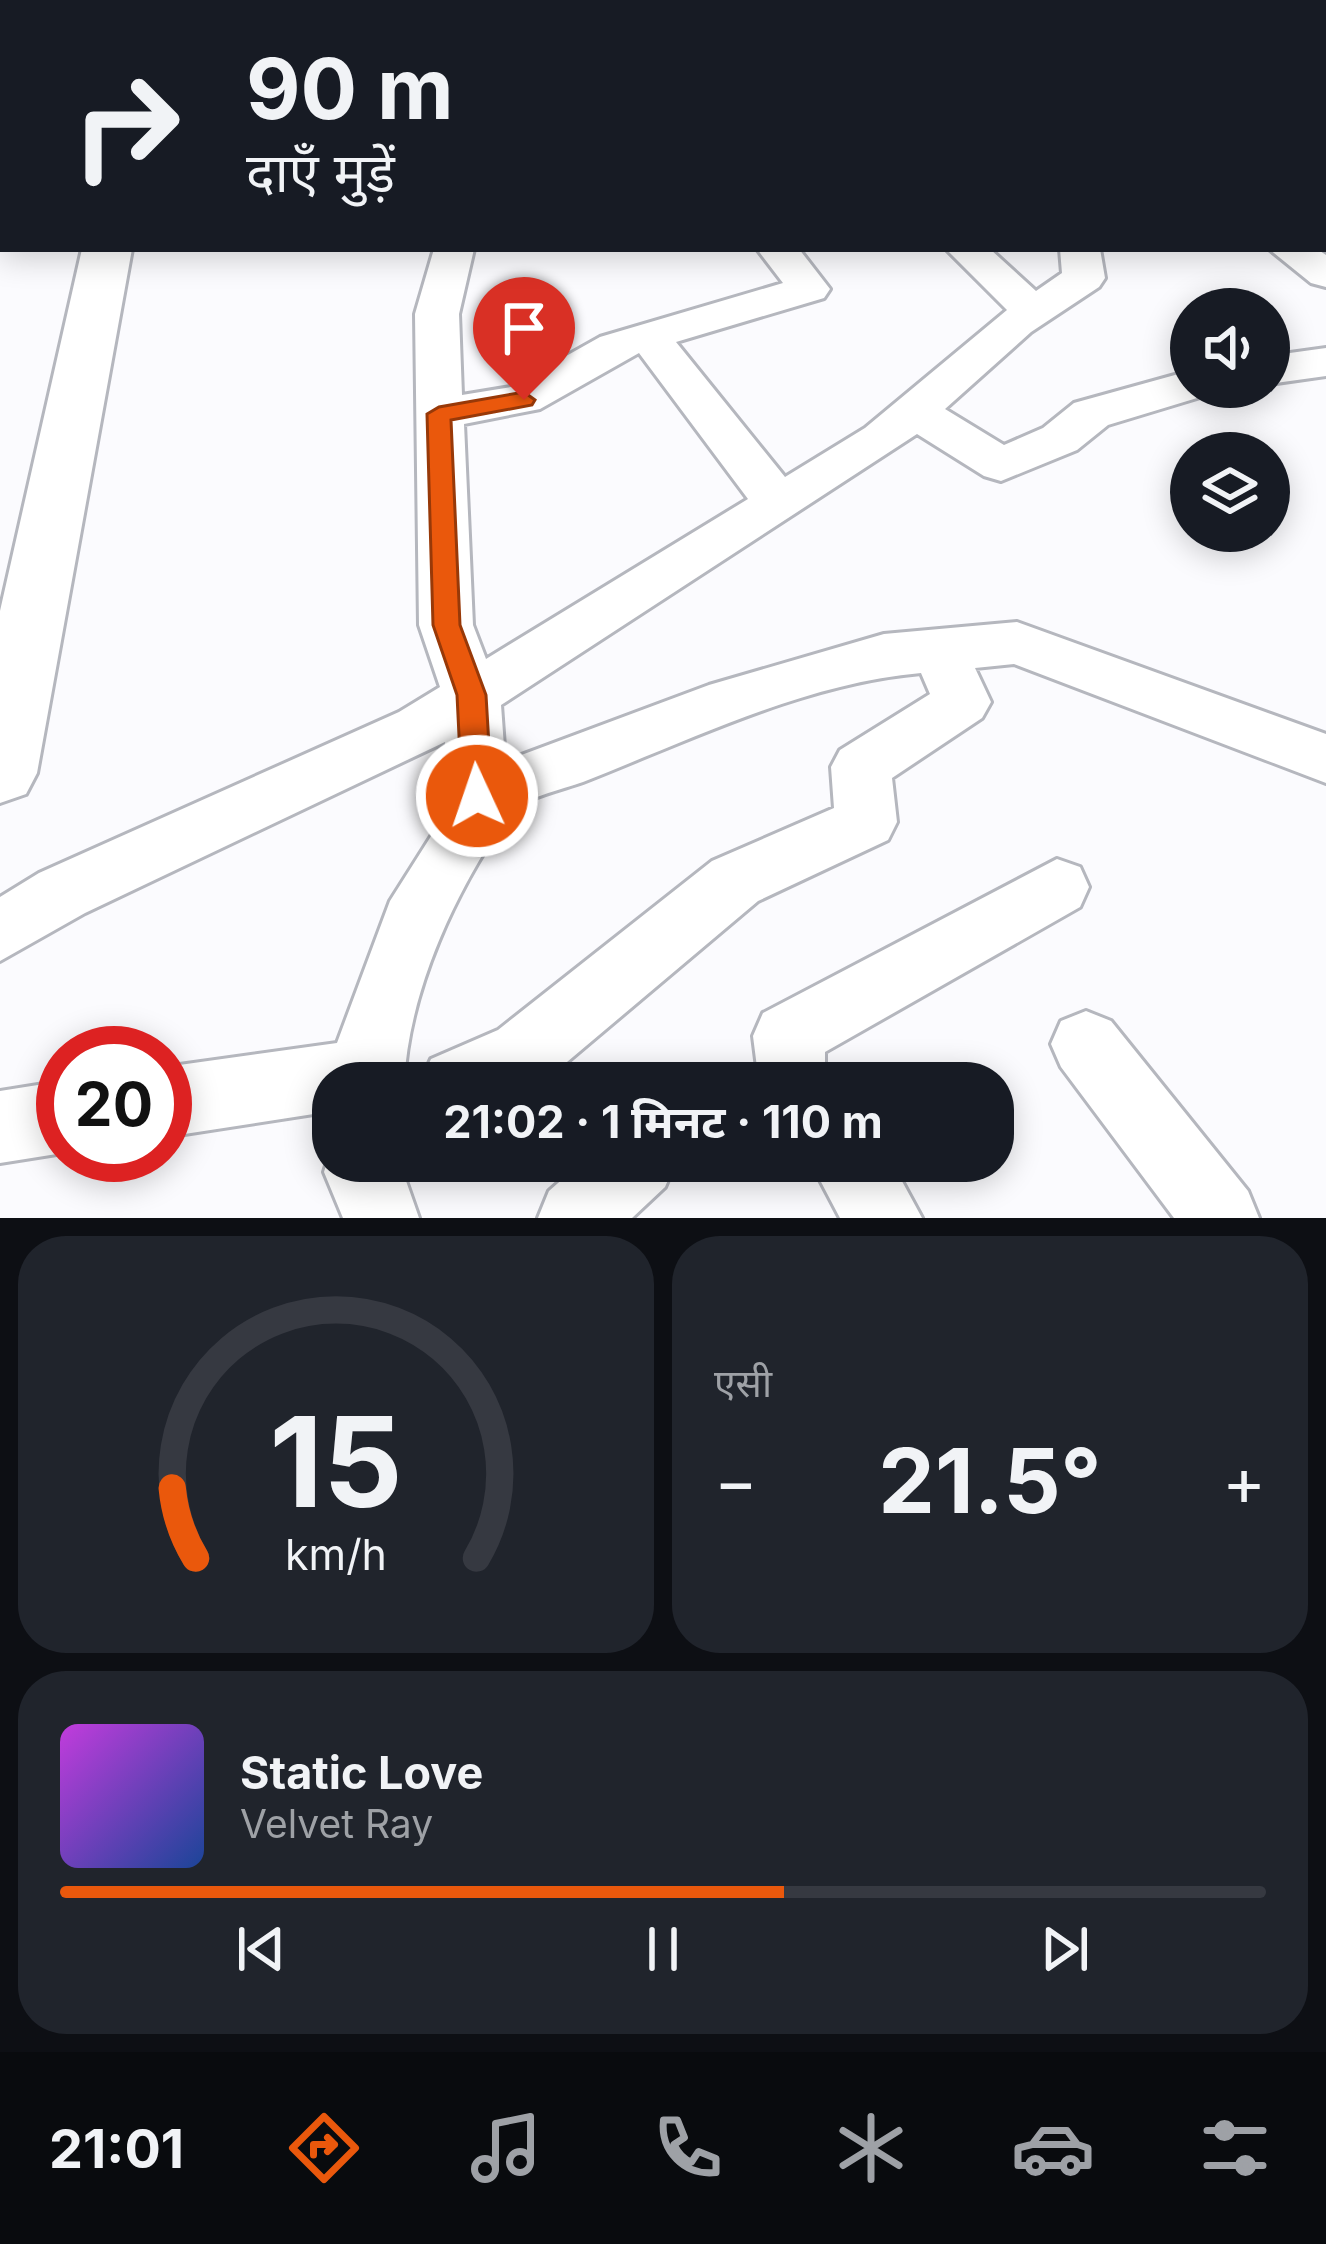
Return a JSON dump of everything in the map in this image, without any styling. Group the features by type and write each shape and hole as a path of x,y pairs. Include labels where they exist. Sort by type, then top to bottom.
{"main road":[{"path":"59,482 34,451 73,252"},
{"path":"4,737 106,252"},
{"path":"59,482 106,438 150,252"}],"street":[{"path":"370,1062 371,1045 413,921 478,815 472,695 446,625 437,314 453,252"},
{"path":"439,414 524,400 616,346 809,289 779,252"},
{"path":"969,252 1034,311"},
{"path":"0,932 62,893 419,728 882,440 1034,311 1084,278 1080,252"},
{"path":"1293,252 1326,274"},
{"path":"648,336 778,504"},
{"path":"1290,367 1326,362"},
{"path":"915,411 1001,465 1060,439 1091,414 1170,391"},
{"path":"477,796 729,701 884,655 1017,643 1326,759"},
{"path":"505,1062 523,1054 736,880 866,822 861,767 962,702 940,650"},
{"path":"789,1062 788,1036 1057,887"},
{"path":"1085,1043 1220,1218"},
{"path":"192,1099 312,1085"},
{"path":"0,1126 36,1121"},
{"path":"365,1182 381,1218"},
{"path":"576,1218 616,1182"},
{"path":"861,1182 884,1218"}],"route":[{"path":"477,796 472,695 446,625 439,414 524,400"}]}
